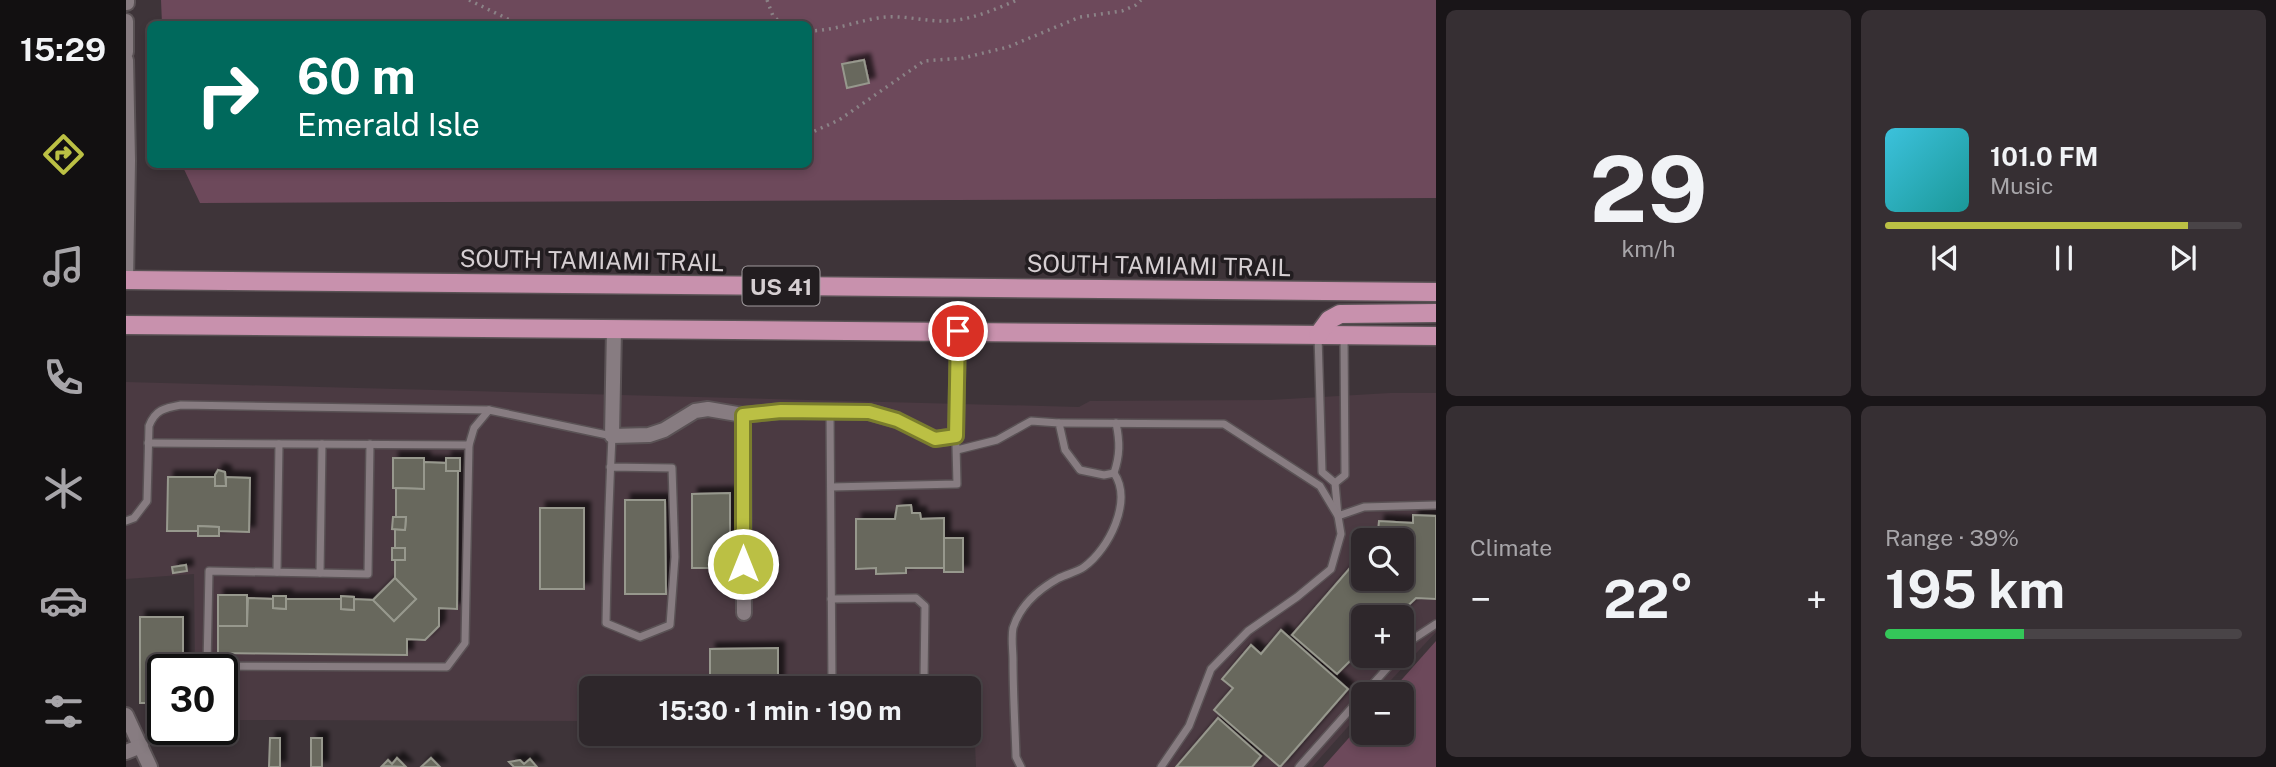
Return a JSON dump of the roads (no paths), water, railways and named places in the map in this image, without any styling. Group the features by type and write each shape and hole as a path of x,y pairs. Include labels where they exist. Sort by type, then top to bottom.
{"main road":[{"name":"SOUTH TAMIAMI TRAIL","path":"126,280 1436,292"},
{"path":"1318,335 1329,320 1340,314 1436,313"},
{"name":"US 41","path":"126,325 1436,336"}],"street":[{"path":"126,21 126,52"},
{"path":"126,60 126,280"},
{"path":"614,328 612,436 649,435 664,430 695,411 708,409 743,415 781,411 884,415 935,439 956,443 958,331"},
{"path":"743,415 744,613"},
{"path":"126,715 150,767"},
{"path":"126,752 141,746"}],"lane":[{"path":"1161,767 1189,726 1211,669 1248,631 1331,569 1341,534 1335,483 1322,472 1318,335"},
{"path":"1335,483 1345,475 1344,335"},
{"path":"126,521 134,518 147,501 149,426 152,416 161,409 181,405 489,410 612,436 610,467 606,623 640,637 670,625 675,557 672,468 610,467"},
{"path":"370,444 368,574 209,571 207,666 447,667 465,643 469,445 474,428 489,410"},
{"path":"830,412 832,676"},
{"path":"831,486 957,484 956,443 997,440 1031,421 1224,424 1320,486 1338,516"},
{"path":"1059,423 1065,450 1080,470 1104,475 1114,473"},
{"path":"1114,473 1120,455 1116,423"},
{"path":"148,443 469,445"},
{"path":"277,572 279,444"},
{"path":"320,573 323,444"},
{"path":"1021,767 1016,757 1013,630 1022,609 1038,592 1084,567 1102,547 1115,525 1121,501 1120,481 1114,473"},
{"path":"1338,516 1364,507 1436,505"},
{"path":"831,599 916,598 921,601 925,606 924,676"},
{"path":"1414,638 1436,624"},
{"path":"1375,682 1387,668"},
{"path":"1299,767 1351,708"}]}
